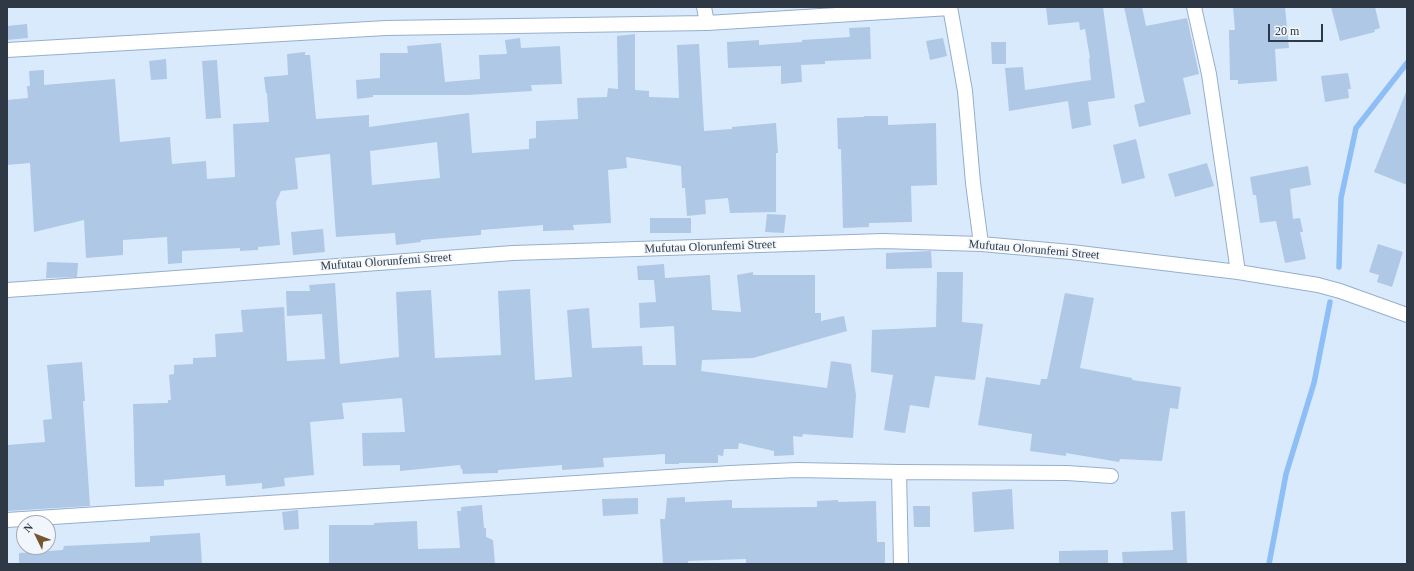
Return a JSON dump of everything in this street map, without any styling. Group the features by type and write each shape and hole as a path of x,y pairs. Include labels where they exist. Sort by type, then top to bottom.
{"street":[{"path":"704,7 707,23"},
{"path":"1194,7 1209,74 1238,272"},
{"path":"7,50 386,28 707,23 950,8 965,91 980,244"},
{"name":"Mufutau Olorunfemi Street","path":"7,290 513,253 883,241 980,244 1071,252 1238,272 1340,291 1407,315"},
{"path":"7,520 730,473 797,470 1067,473 1111,476"},
{"path":"898,472 901,564"}],"building":[{"path":"1046,7 1103,7 1115,98 1088,102 1091,125 1072,129 1068,101 1009,111 1005,68 1023,67 1025,90 1091,80 1090,58 1085,29 1080,30 1079,22 1048,25"},
{"path":"1124,7 1142,7 1146,26 1187,18 1199,74 1183,78 1191,114 1139,127 1134,105 1145,102"},
{"path":"1233,7 1285,7 1289,48 1275,49 1277,81 1238,84 1238,80 1230,80 1229,30 1235,30"},
{"path":"1331,7 1375,7 1380,28 1374,30 1375,32 1340,41"},
{"path":"27,24 28,38 7,40 7,26"},
{"path":"870,27 871,59 825,61 825,64 801,65 802,82 781,84 781,66 728,68 727,42 759,40 759,45 802,42 802,40 850,37 849,28"},
{"path":"635,34 635,90 649,91 649,97 679,98 677,45 699,44 704,131 776,123 778,153 776,153 776,212 730,213 728,198 705,200 706,214 687,216 685,188 682,188 681,166 626,157 627,168 608,170 611,223 573,225 574,230 543,231 543,225 481,230 481,235 421,240 421,242 396,245 395,233 336,237 330,154 295,158 298,189 281,191 276,202 280,245 258,247 258,250 240,251 240,248 182,251 182,263 168,264 167,237 123,240 123,255 86,258 84,220 34,232 30,163 7,165 7,100 28,98 27,86 30,86 29,71 44,70 44,85 115,79 120,142 170,137 172,164 206,161 207,179 235,177 233,124 269,122 267,93 264,77 288,75 287,54 305,52 305,55 310,55 316,119 369,115 369,127 469,113 472,153 529,149 529,139 536,138 536,121 578,119 577,98 607,97 608,88 618,89 617,36","holes":["437,142 440,178 372,185 370,151"]},
{"path":"520,38 521,48 560,46 562,84 531,85 532,91 468,95 373,95 373,97 357,99 356,80 380,78 380,53 408,53 407,46 441,43 445,82 480,79 479,55 507,54 505,40"},
{"path":"943,38 947,56 930,60 926,41"},
{"path":"991,42 1006,42 1006,64 992,64"},
{"path":"166,59 167,79 151,80 149,61"},
{"path":"217,60 221,118 206,119 202,61"},
{"path":"1348,73 1351,89 1348,89 1349,98 1325,102 1321,76"},
{"path":"1407,92 1407,185 1374,172"},
{"path":"888,116 888,125 936,123 937,185 911,186 912,222 869,223 869,227 843,228 841,149 838,149 837,118"},
{"path":"1136,139 1145,178 1122,184 1113,145"},
{"path":"1207,163 1214,186 1175,197 1168,174"},
{"path":"1308,166 1311,185 1290,189 1293,219 1300,218 1303,232 1300,232 1306,259 1285,263 1276,221 1260,223 1256,195 1253,195 1250,177"},
{"path":"767,214 786,215 784,233 765,232"},
{"path":"650,218 691,218 691,233 650,233"},
{"path":"323,229 325,252 293,255 291,232"},
{"path":"1378,244 1403,252 1392,287 1377,282 1379,275 1369,272"},
{"path":"931,251 932,268 886,269 886,253"},
{"path":"47,262 78,263 77,277 46,278"},
{"path":"664,264 665,278 710,275 712,310 741,312 737,275 753,272 753,275 815,275 815,313 821,313 821,321 844,316 847,331 753,358 702,360 701,371 827,388 831,361 851,364 856,395 853,438 803,434 802,437 793,436 794,455 774,456 774,451 739,443 738,449 724,449 723,456 718,455 718,463 665,464 665,454 603,458 604,467 562,470 562,465 498,470 498,473 463,474 460,465 400,471 400,465 363,466 362,433 405,432 402,398 342,403 344,419 310,422 314,475 284,478 285,486 262,489 262,483 226,486 225,475 164,480 164,486 135,487 133,404 168,403 168,400 171,400 169,375 174,374 174,365 193,364 193,358 216,357 215,334 243,332 241,310 284,307 287,361 325,359 322,314 287,316 286,291 310,291 309,285 335,283 340,364 399,357 396,292 431,290 435,358 501,355 498,291 530,289 535,380 572,377 567,310 589,308 592,348 642,346 643,365 676,365 674,326 640,328 639,303 656,302 654,280 638,280 637,266"},
{"path":"937,272 963,272 962,322 983,324 975,380 935,376 929,408 910,405 905,433 884,430 893,375 871,372 872,330 936,327"},
{"path":"1065,293 1094,298 1080,368 1132,378 1132,380 1181,387 1178,409 1170,408 1162,461 1120,459 1119,462 1066,453 1066,456 1030,451 1032,434 978,425 986,377 1040,385 1041,379 1047,379"},
{"path":"82,362 90,506 7,511 7,445 45,442 43,420 52,419 47,365"},
{"path":"1012,489 1014,529 974,532 972,492"},
{"path":"685,497 685,502 732,500 732,508 817,507 817,501 876,501 877,542 885,542 885,564 746,564 746,559 688,561 688,564 663,564 660,519 665,519 667,498"},
{"path":"638,498 638,514 603,516 602,499"},
{"path":"482,505 486,537 493,540 495,564 329,564 329,525 374,525 374,523 417,521 418,549 460,548 457,511 461,511 461,507"},
{"path":"913,506 930,506 930,527 914,527"},
{"path":"298,510 299,529 284,530 282,512"},
{"path":"1185,511 1187,564 1123,564 1122,552 1173,550 1171,512"},
{"path":"200,533 202,564 19,564 19,555 56,555 56,550 63,550 64,546 150,542 150,536"},
{"path":"1108,550 1108,564 1059,564 1059,551"}],"waterway":[{"path":"1339,267 1341,198 1356,128 1407,63"},
{"path":"1269,564 1286,474 1314,383 1330,302"}]}
